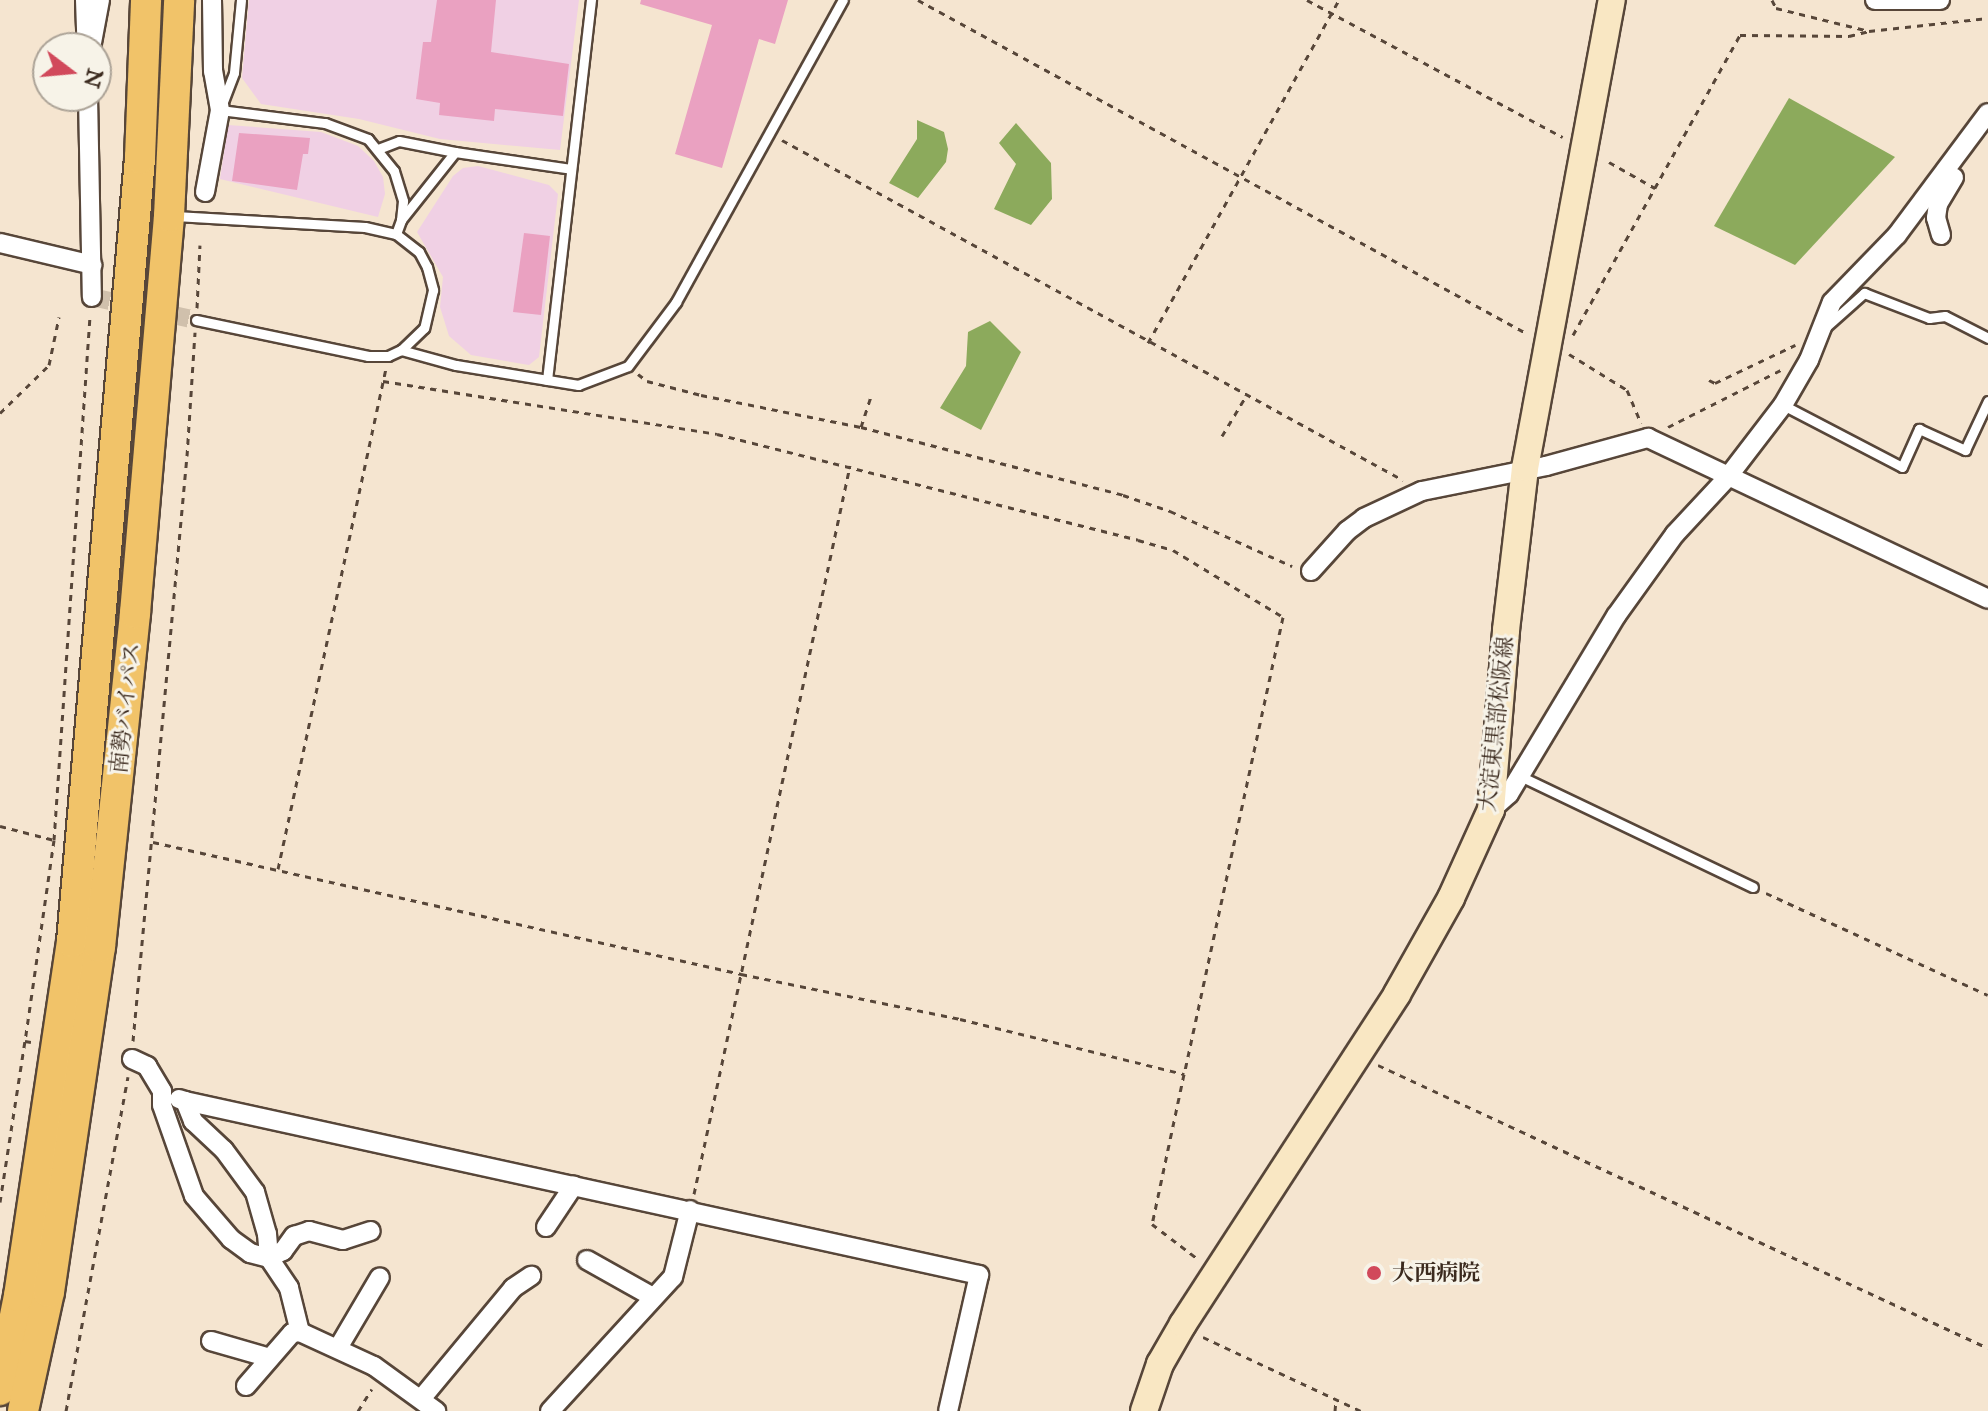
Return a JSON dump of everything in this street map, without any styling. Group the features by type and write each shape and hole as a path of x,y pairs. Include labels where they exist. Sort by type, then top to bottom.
{"highway":[{"name":"南勢バイパス","path":"0,1390 19,1296 72,942 140,158 146,0"},
{"name":"南勢バイパス","path":"23,1411 49,1292 100,947 135,613 179,0"}],"main road":[{"name":"大淀東黒部松阪線","path":"1144,1411 1160,1364 1183,1324 1358,1056 1451,898 1491,810 1506,630 1525,468 1554,341 1612,0"}],"street":[{"path":"85,0 88,32"},
{"path":"93,32 100,0"},
{"path":"205,192 220,110 213,71 212,0"},
{"path":"1875,0 1940,0"},
{"path":"88,112 92,297"},
{"path":"1491,810 1520,776 1616,616 1675,534 1727,478 1783,405 1809,360 1818,330 1832,302 1897,235 1988,113"},
{"path":"1957,157 1967,159 1988,130"},
{"path":"1941,235 1936,218 1938,204 1956,174 1957,157"},
{"path":"0,243 92,265"},
{"path":"1311,571 1347,531 1364,518 1422,491 1546,466 1648,438 1988,599"},
{"path":"132,1059 147,1066 162,1091 162,1105 194,1196 231,1239 250,1253 269,1258 283,1251 294,1236 309,1231 343,1240 371,1231"},
{"path":"162,1091 185,1101 979,1275 948,1411"},
{"path":"185,1101 193,1121 224,1150 255,1192 267,1234 269,1258 289,1288 300,1332"},
{"path":"546,1227 574,1185"},
{"path":"550,1411 673,1277 690,1210"},
{"path":"587,1260 653,1297"},
{"path":"246,1386 292,1333 300,1332 383,1372 429,1405 513,1288 531,1276"},
{"path":"338,1348 380,1277"},
{"path":"211,1341 270,1358"}],"lane":[{"path":"241,0 234,73 220,110 343,127 368,139 378,149 400,188 401,220"},
{"path":"547,380 591,0"},
{"path":"401,350 456,365 578,385 628,366 676,302 843,0"},
{"path":"378,149 399,141 571,169"},
{"path":"396,234 401,220 455,152"},
{"path":"140,158 151,190"},
{"path":"164,210 365,227 396,234 419,252 433,290 424,328 401,350 388,356 368,356 324,348 196,320"},
{"path":"1818,330 1864,293 1929,318 1945,316 1988,338"},
{"path":"1783,405 1902,467 1919,429 1965,450 1988,401"},
{"path":"1520,776 1753,887"}],"path":[{"path":"918,0 1554,341 1569,355 1627,390 1648,438 1801,359 1809,360"},
{"path":"1307,0 1563,137"},
{"path":"1148,343 1339,0"},
{"path":"1772,0 1776,8 1869,31"},
{"path":"1554,341 1571,339 1740,35 1849,36 1988,18"},
{"path":"768,133 1422,491"},
{"path":"1609,162 1655,188"},
{"path":"66,1411 132,1059 153,842 200,245"},
{"path":"0,1202 54,840 92,297"},
{"path":"0,413 49,365 59,317"},
{"path":"1709,380 1715,383 1784,352 1818,330"},
{"path":"278,869 388,356"},
{"path":"628,366 647,381 861,427 1123,495 1170,511 1281,563 1311,571"},
{"path":"383,381 717,434 1173,550 1283,617 1152,1224 1217,1273"},
{"path":"861,427 871,396"},
{"path":"1222,436 1246,396"},
{"path":"690,1210 850,466"},
{"path":"0,826 54,840"},
{"path":"153,842 741,974 960,1019 1184,1074"},
{"path":"1753,887 1988,995"},
{"path":"25,1041 39,1044"},
{"path":"1358,1056 1988,1348"},
{"path":"1183,1324 1361,1411"},
{"path":"358,1411 383,1372"},
{"path":"1335,1411 1336,1399"}],"shaded area":[{"path":"249,0 579,0 560,150 440,139 359,119 261,104 242,78"},
{"path":"228,125 321,132 358,146 374,161 383,177 385,194 378,217 220,179"},
{"path":"478,166 549,185 558,194 539,357 529,365 471,355 449,336 440,307 443,277 417,232 453,176 463,168"}],"green space":[{"path":"1789,98 1895,157 1795,265 1714,226"},
{"path":"917,120 944,132 948,149 946,162 918,198 889,183 917,139"},
{"path":"1016,123 1051,163 1052,199 1031,225 994,209 1016,164 999,143"},
{"path":"990,321 1021,352 981,430 940,408 966,366 968,332"}],"building":[{"path":"437,0 496,0 491,52 569,64 563,116 495,109 494,121 439,115 440,103 416,99 423,42 431,42"},
{"path":"641,0 788,0 775,44 759,39 722,168 675,154 712,25 640,4"},
{"path":"239,133 310,138 308,154 303,154 297,190 232,181"},
{"path":"524,233 550,236 541,315 513,312"}],"tunnel":[{"path":"92,297 196,320"}],"place":[{"name":"大西病院","path":"1374,1273"}]}
